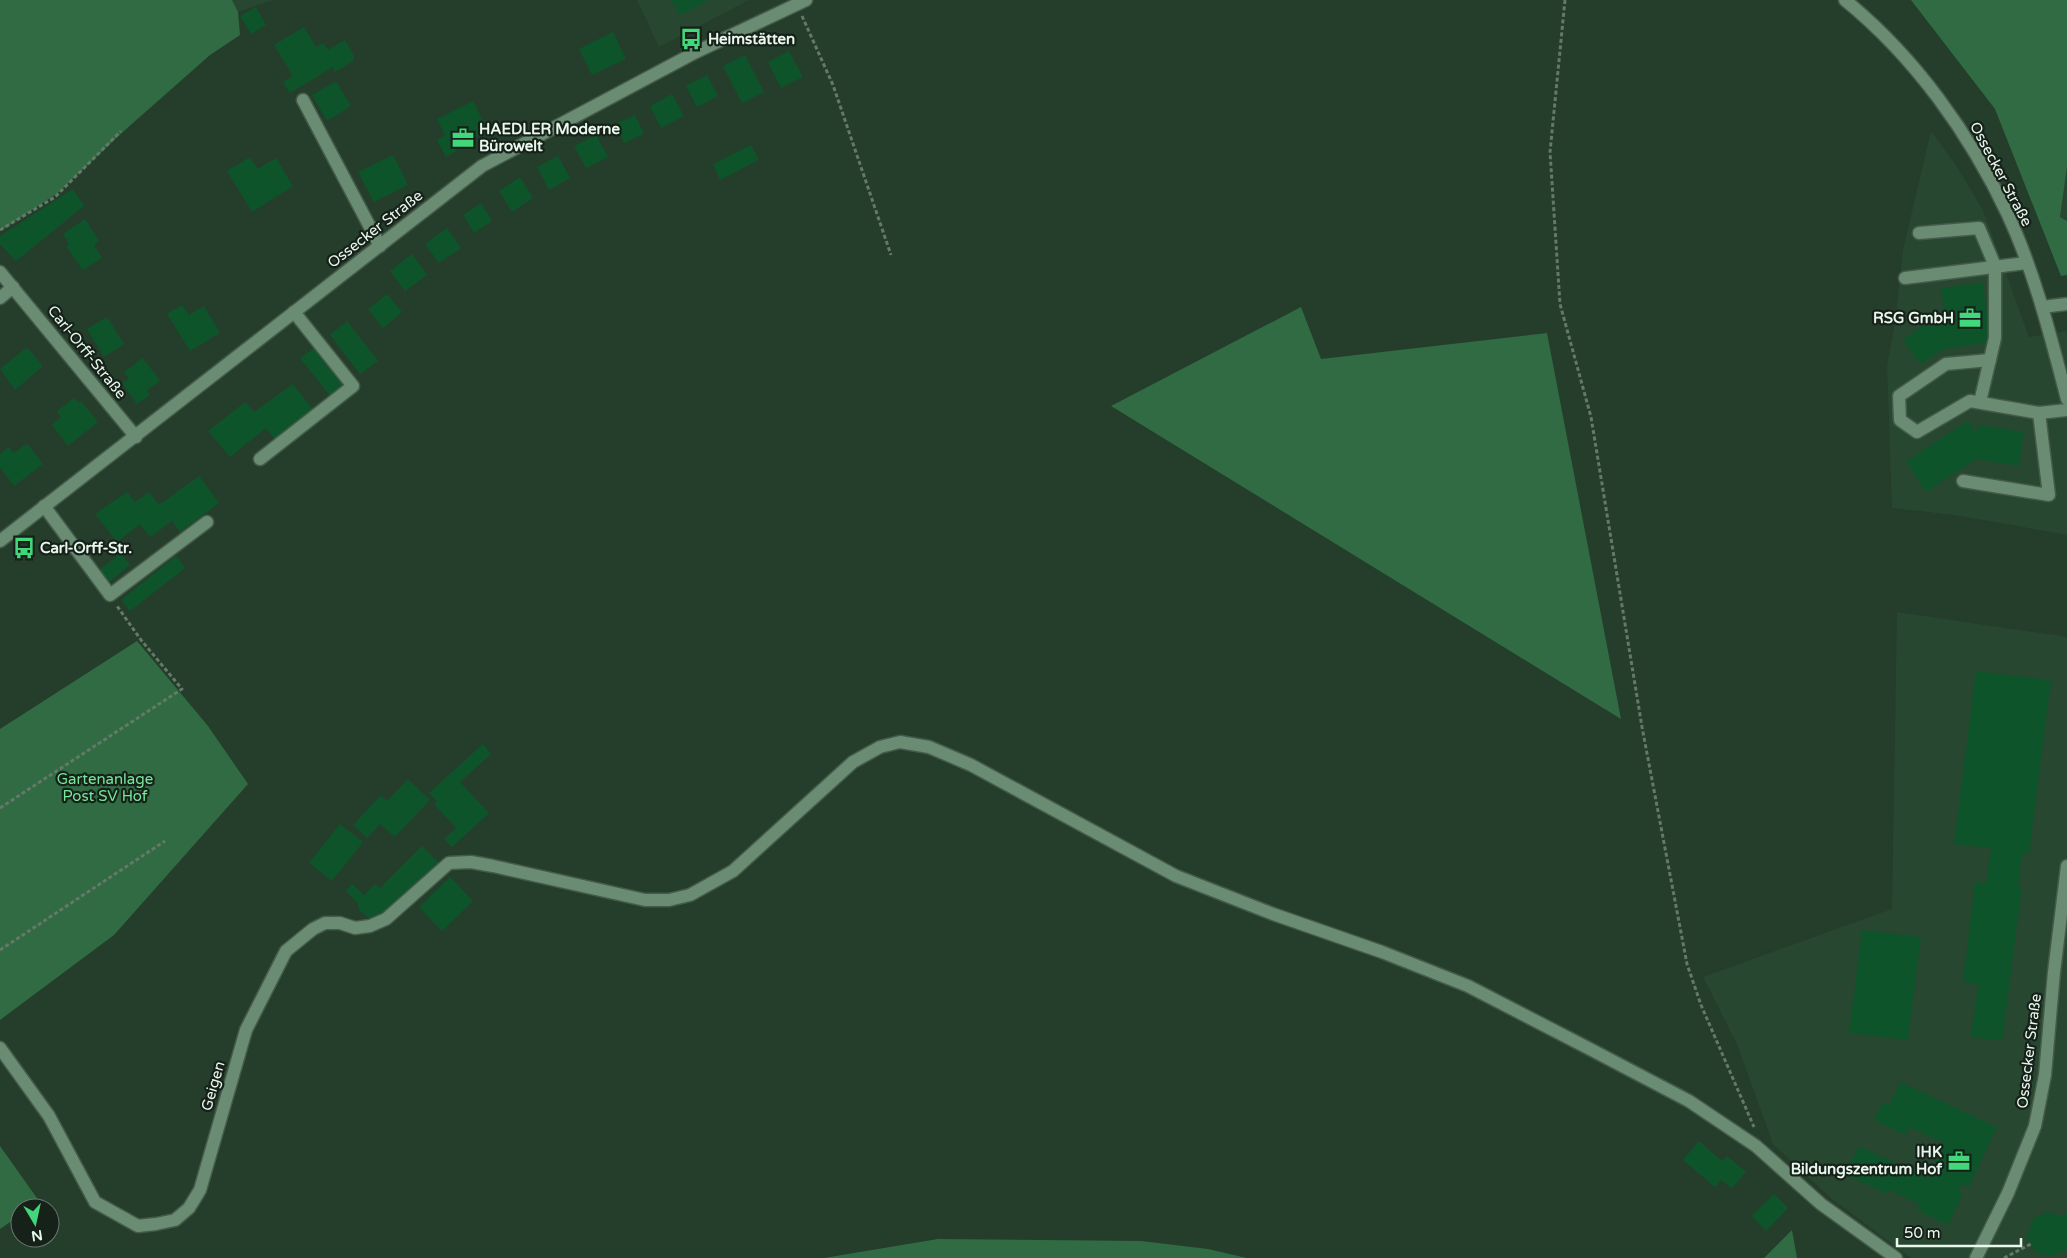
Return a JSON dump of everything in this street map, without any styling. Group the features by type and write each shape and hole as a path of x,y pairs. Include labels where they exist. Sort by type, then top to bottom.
{"street":[{"name":"Ossecker Straße","path":"1845,0 1869,19 1923,78 1966,137 2009,216 2042,307 2067,399"},
{"name":"Ossecker Straße","path":"0,541 482,166 784,4 802,2"},
{"path":"303,100 380,246"},
{"path":"1918,233 1979,228 1995,266 1995,338 1980,402"},
{"path":"1905,278 2026,263"},
{"name":"Carl-Orff-Straße","path":"0,272 136,437"},
{"path":"0,298 13,287"},
{"path":"2042,307 2067,304"},
{"path":"260,459 353,386 294,312"},
{"path":"1990,360 1946,364 1899,396 1900,420 1917,432 1970,401 2039,413 2067,410"},
{"path":"1963,481 2049,495 2039,413"},
{"path":"44,506 110,595 207,522"},
{"name":"Geigen","path":"0,1048 49,1116 95,1202 138,1226 174,1220 189,1208 200,1190 246,1030 286,951 313,929 325,923 340,923 355,928 370,926 386,920 449,863 471,862 645,900 669,900 690,894 733,872 853,762 880,747 900,742 929,747 971,766 1176,876 1468,986 1689,1101 1756,1146 1821,1204 1896,1258"},
{"name":"Ossecker Straße","path":"1976,1258 2008,1193 2036,1118 2045,1075 2054,972 2067,866"}],"path":[{"path":"1565,0 1550,152 1560,304 1591,417 1642,727 1687,964 1701,1006 1746,1104 1758,1136 1756,1146"},
{"path":"802,2 833,85 891,255"},
{"path":"0,230 55,197 121,131"},
{"path":"0,808 182,690 141,640 110,595"},
{"path":"0,950 165,840"},
{"path":"2004,1258 2031,1244"}],"shaded area":[{"path":"232,0 273,0 238,12"},
{"path":"637,0 749,0 659,47"},
{"path":"1931,131 1955,164 1983,210 2029,337 2067,331 2067,535 1955,515 1892,508 1887,365 1895,323 1903,250"},
{"path":"2067,167 2067,221 2060,217"},
{"path":"1897,612 2067,637 2067,1258 1911,1258 1831,1198 1773,1144 1737,1044 1703,977 1892,909"}],"green space":[{"path":"0,0 232,0 238,12 240,35 210,55 125,130 59,192 2,230 0,227"},
{"path":"1911,0 2067,0 2067,167 2060,217 2067,221 2067,275 2061,276 1995,109"},
{"path":"1301,307 1321,359 1547,333 1621,719 1111,406"},
{"name":"Gartenanlage Post SV Hof","path":"137,641 208,726 248,784 114,935 0,1020 0,729"},
{"path":"0,1146 37,1198 10,1198 10,1222 0,1229"},
{"path":"1792,1230 1797,1258 1764,1258"},
{"path":"938,1239 1141,1241 1208,1249 1247,1258 824,1258"}],"building":[{"path":"671,0 709,0 680,15"},
{"path":"256,7 266,25 251,34 240,16"},
{"path":"304,27 316,47 323,43 328,50 345,40 354,56 353,61 335,72 333,67 290,93 283,82 293,76 274,45"},
{"path":"613,32 626,59 592,75 579,49"},
{"path":"789,51 803,77 781,88 768,62"},
{"path":"745,55 764,92 742,103 723,66"},
{"path":"707,75 718,96 697,107 686,86"},
{"path":"336,81 351,106 327,121 312,95"},
{"path":"672,94 684,116 661,128 650,106"},
{"path":"473,101 488,131 455,148 457,151 446,157 437,140 445,135 437,119"},
{"path":"635,115 644,134 624,143 615,124"},
{"path":"596,135 608,157 586,168 574,146"},
{"path":"751,145 759,160 720,180 713,164"},
{"path":"393,155 408,185 374,202 358,172"},
{"path":"558,156 570,178 549,190 537,167"},
{"path":"250,157 258,169 276,158 293,186 252,212 227,171"},
{"path":"520,177 533,198 512,212 499,191"},
{"path":"73,189 84,206 16,261 0,244 0,236"},
{"path":"481,203 492,221 474,233 463,215"},
{"path":"85,219 99,241 94,245 102,258 83,270 66,246 69,244 63,234"},
{"path":"447,228 461,248 439,263 425,244"},
{"path":"412,254 427,275 405,291 390,271"},
{"path":"1983,283 1991,342 1944,349 1920,364 1903,340 1944,311 1941,288"},
{"path":"387,294 402,312 383,328 368,309"},
{"path":"182,305 189,315 204,306 220,333 190,351 167,314"},
{"path":"107,317 124,344 104,357 87,329"},
{"path":"347,321 378,361 360,374 330,335"},
{"path":"27,347 43,366 15,390 0,369"},
{"path":"314,348 345,387 331,397 300,358"},
{"path":"143,358 160,381 147,390 150,395 137,404 122,383 129,379 124,372"},
{"path":"293,384 314,411 275,440 266,428 230,457 208,431 245,402 254,412"},
{"path":"74,398 79,403 81,401 98,422 68,446 52,425 61,417 57,411"},
{"path":"1968,421 1976,433 1978,425 2024,432 2019,466 1976,459 1926,492 1906,461"},
{"path":"27,443 43,464 14,486 0,467 0,454 9,447 14,453"},
{"path":"199,476 219,503 180,532 172,521 150,537 140,524 117,542 95,514 127,492 135,502 149,492 159,505"},
{"path":"121,553 130,565 109,582 99,570"},
{"path":"176,556 185,568 130,611 121,600"},
{"path":"1976,671 2051,680 2029,854 2022,853 2018,887 2022,887 2002,1041 1971,1037 1978,984 1963,982 1975,882 1986,883 1991,848 1954,844"},
{"path":"483,744 491,754 460,782 489,813 452,847 444,839 456,828 434,804 437,801 429,793"},
{"path":"408,779 430,800 395,837 380,824 367,838 353,825 381,795 387,801"},
{"path":"340,824 363,842 332,881 309,863"},
{"path":"422,846 439,863 382,920 373,922 359,910 358,904 346,891 352,884 364,895 375,884 380,888"},
{"path":"450,877 473,901 442,931 419,907"},
{"path":"1862,930 1921,937 1908,1040 1849,1033"},
{"name":"IHK Bildungszentrum Hof","path":"1900,1082 1997,1127 1969,1187 1962,1184 1959,1192 1963,1194 1948,1225 1917,1210 1919,1204 1889,1190 1887,1194 1845,1175 1859,1146 1928,1178 1944,1143 1909,1127 1906,1135 1874,1120 1883,1102 1889,1106"},
{"path":"1699,1141 1722,1161 1727,1156 1746,1172 1732,1188 1721,1180 1715,1187 1683,1160"},
{"path":"1774,1194 1788,1208 1766,1231 1752,1216"},
{"path":"2047,1212 2061,1216 2067,1213 2067,1249 2052,1256 2036,1252 2027,1237 2032,1220"}],"place":[{"name":"Heimstätten","path":"691,39"},
{"name":"HAEDLER Moderne Bürowelt","path":"463,138"},
{"name":"RSG GmbH","path":"1970,318"},
{"name":"Carl-Orff-Str.","path":"24,548"},
{"name":"IHK Bildungszentrum Hof","path":"1959,1161"}]}
